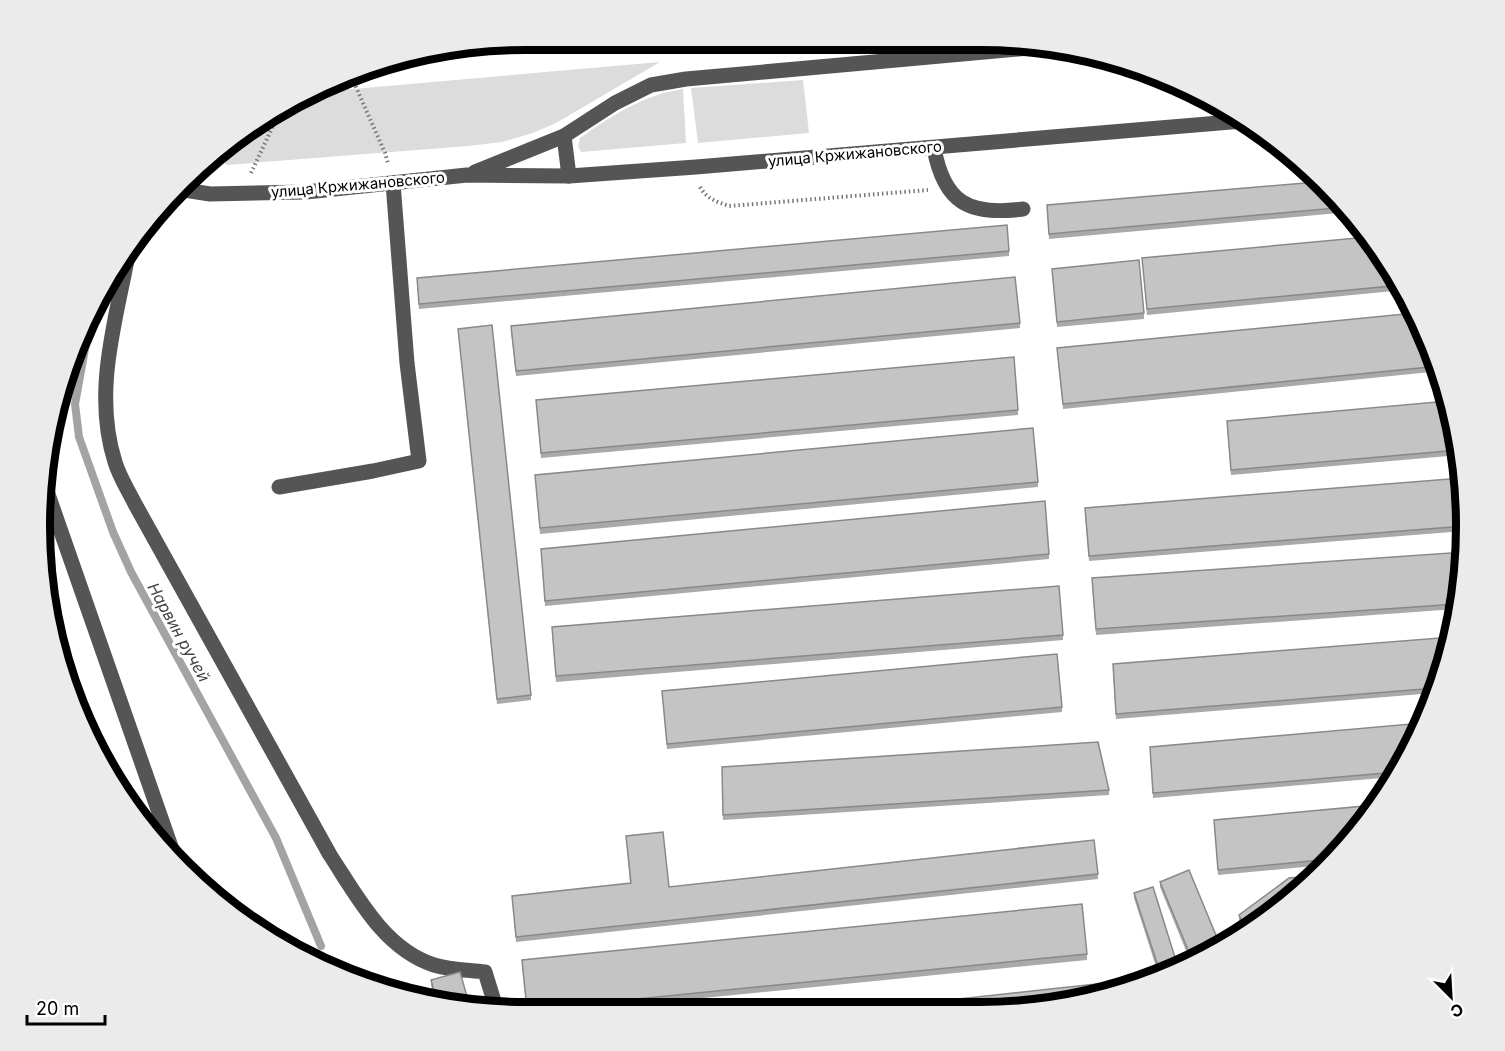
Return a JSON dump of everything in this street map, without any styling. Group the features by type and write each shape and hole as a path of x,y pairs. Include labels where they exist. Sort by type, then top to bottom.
{"street":[{"name":"улица Кржижановского","path":"467,176 564,136 615,103 651,85 686,79 1000,51"},
{"name":"улица Кржижановского","path":"188,191 210,194 306,192 467,176 569,176 1232,122"},
{"path":"564,136 569,176"},
{"path":"934,148 945,184 957,199 976,209 997,213 1023,209"},
{"path":"279,487 419,462 406,363 393,183"},
{"path":"126,268 105,377 106,422 115,463 135,504 330,855 366,910 385,933 410,954 435,965 485,972 493,1000"},
{"path":"51,502 169,840"}],"path":[{"path":"354,82 385,153 393,183"},
{"path":"241,193 275,121"},
{"path":"697,182 705,195 729,206 925,191 945,184"}],"shaded area":[{"path":"660,62 556,123 502,142 227,165 221,160 287,113 333,91"},
{"path":"803,80 809,133 698,143 691,88"},
{"path":"683,89 686,143 581,152 578,146 580,138 604,122 642,101"}],"building":[{"path":"1309,183 1334,208 1049,234 1047,205"},
{"path":"1007,225 1009,251 419,304 417,278"},
{"path":"1358,238 1391,286 1147,309 1142,258"},
{"path":"1139,260 1144,313 1057,322 1052,269"},
{"path":"1015,277 1020,323 516,371 511,326"},
{"path":"1405,314 1428,367 1063,404 1057,348"},
{"path":"492,325 531,695 497,699 458,329"},
{"path":"1014,357 1018,410 541,453 536,400"},
{"path":"1439,402 1449,451 1231,470 1227,421"},
{"path":"1033,428 1038,482 540,528 535,475"},
{"path":"1453,479 1456,526 1089,556 1085,508"},
{"path":"1045,501 1049,554 545,601 541,549"},
{"path":"1454,553 1448,605 1096,629 1092,578"},
{"path":"1059,586 1063,635 556,676 552,627"},
{"path":"1442,638 1426,689 1116,714 1113,664"},
{"path":"1057,654 1062,707 667,744 662,691"},
{"path":"1412,724 1386,773 1153,793 1150,747"},
{"path":"1098,742 1109,790 723,815 722,767"},
{"path":"1363,806 1318,860 1218,870 1214,820"},
{"path":"663,832 669,887 1094,840 1098,874 516,937 512,896 631,883 626,836"},
{"path":"1189,870 1217,938 1189,952 1160,882"},
{"path":"1299,877 1242,922 1239,915 1289,878"},
{"path":"1153,887 1175,959 1158,966 1134,893"},
{"path":"1082,904 1087,954 607,1002 526,1002 522,960"},
{"path":"460,972 467,997 434,992 431,980"},
{"path":"1112,982 1042,997 980,1002 931,1002"}],"waterway":[{"name":"Нарвин ручей","path":"86,343 75,404 79,437 113,532 131,572 276,838 321,946"}]}
